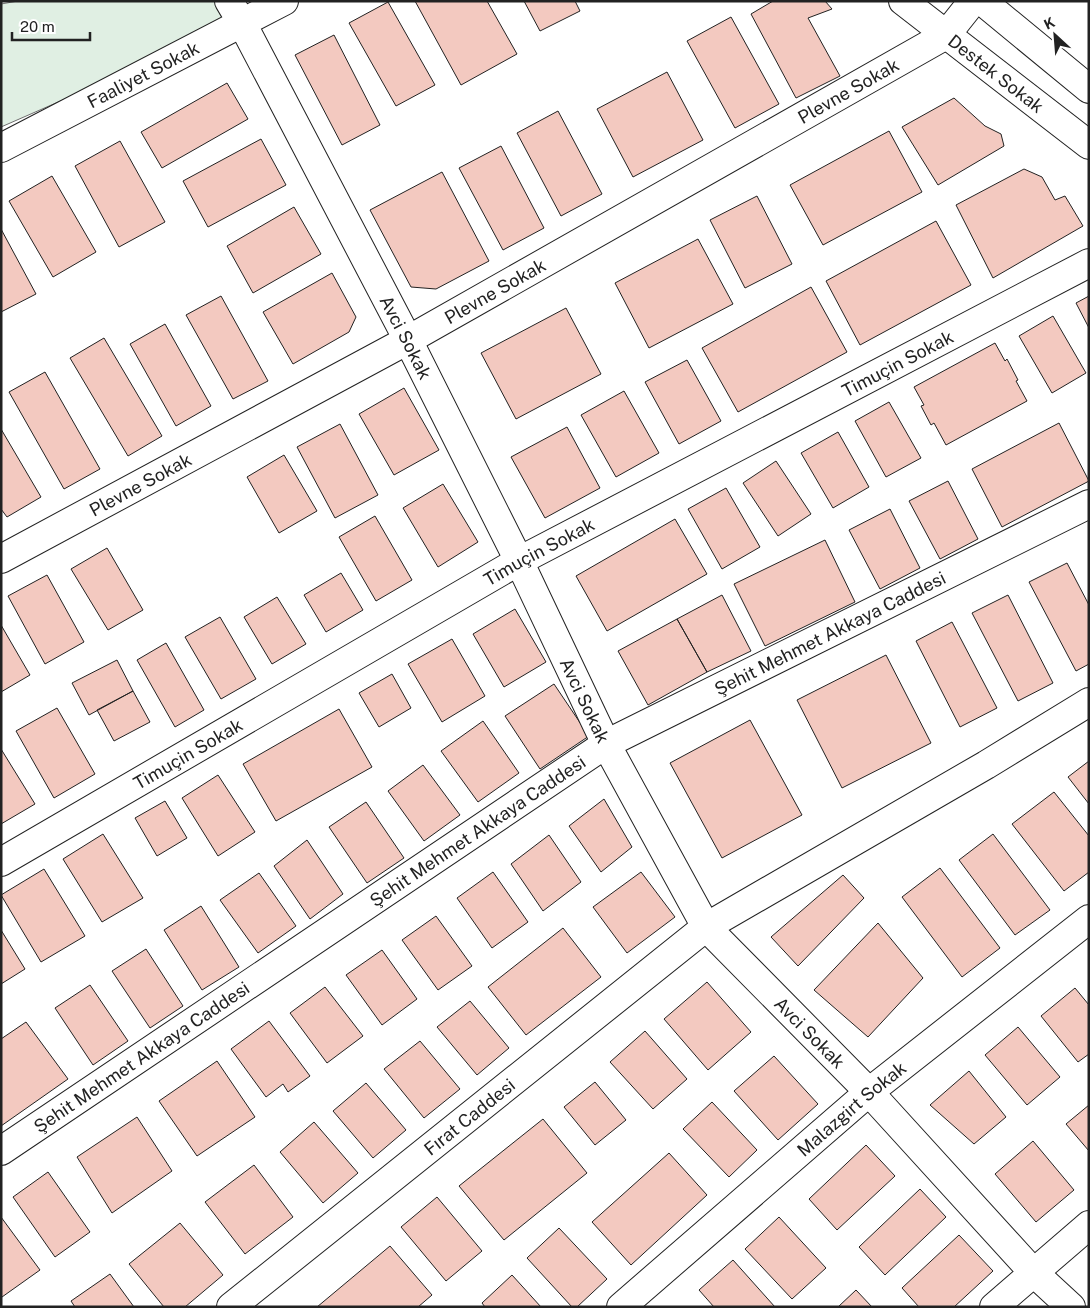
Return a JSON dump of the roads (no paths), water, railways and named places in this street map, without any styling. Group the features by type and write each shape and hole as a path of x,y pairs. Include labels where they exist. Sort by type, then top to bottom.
{"street":[{"name":"Faaliyet Sokak","path":"1,148 236,12 284,1"},
{"name":"Destek Sokak","path":"903,1 1089,145"},
{"name":"Plevne Sokak","path":"1,559 408,340 946,35 973,1"},
{"path":"982,1 1089,89"},
{"name":"Avci Sokak","path":"236,12 408,340 519,561 606,744 706,927 869,1092 1033,1272 1071,1307"},
{"name":"Timuçin Sokak","path":"1,862 519,561 1089,263"},
{"name":"Şehit Mehmet Akkaya Caddesi","path":"1,1151 606,744 1089,504"},
{"name":"Fırat Caddesi","path":"231,1307 706,927 986,765 1089,702"},
{"name":"Malazgirt Sokak","path":"622,1307 869,1092 1089,919"},
{"path":"994,1307 1089,1225"}]}
